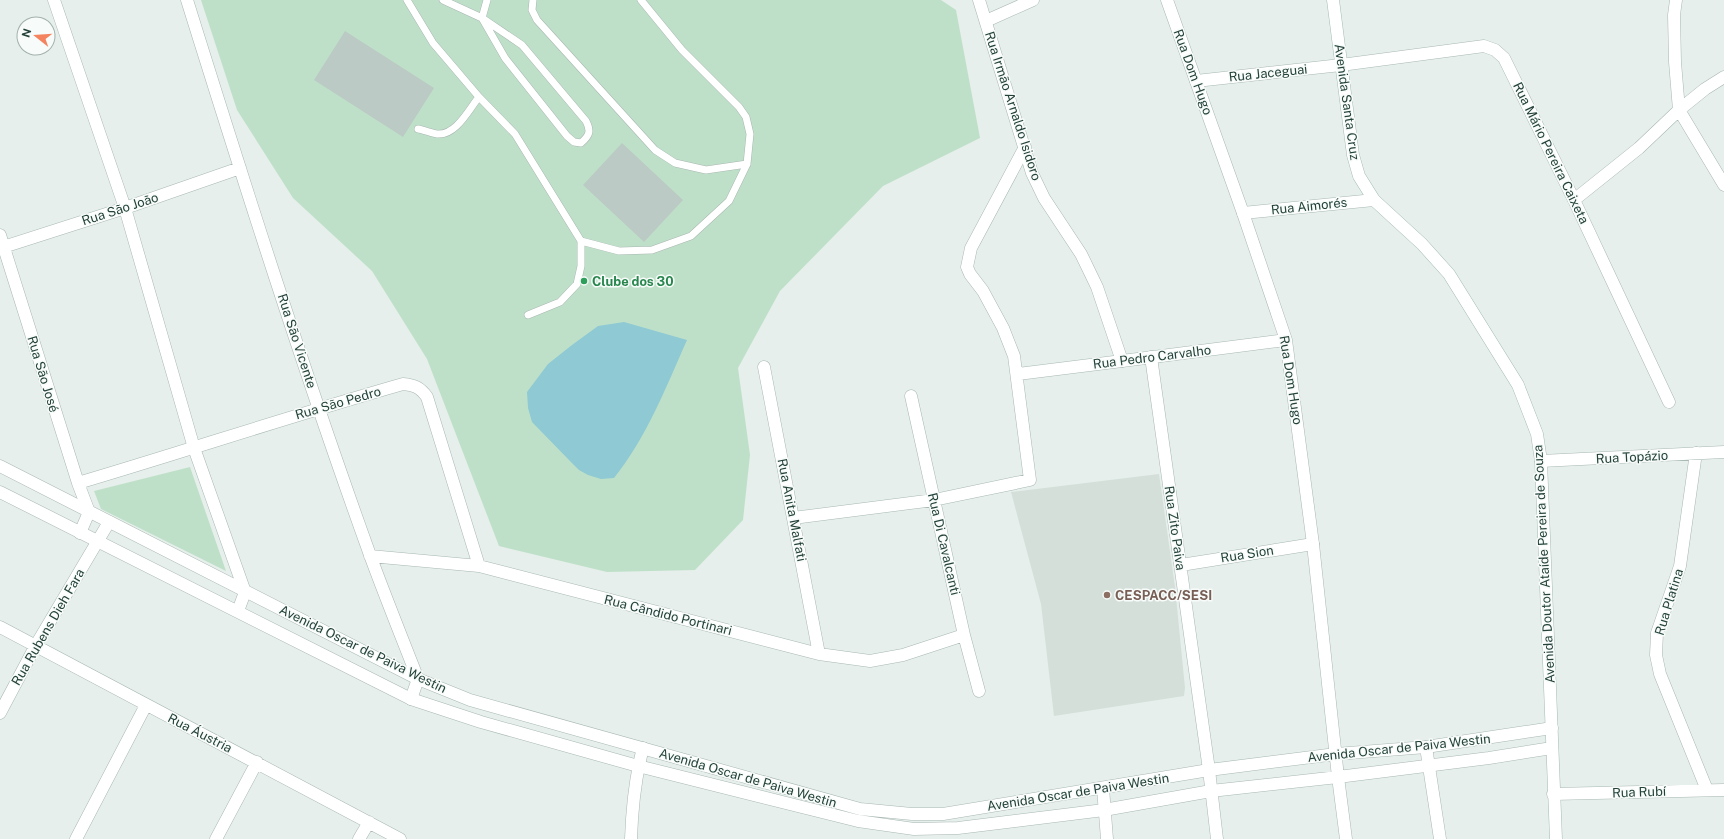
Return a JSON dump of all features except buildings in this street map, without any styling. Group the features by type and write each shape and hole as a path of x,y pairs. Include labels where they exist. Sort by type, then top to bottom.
{"street":[{"path":"54,0 125,208 194,448 245,592 238,611"},
{"name":"Rua São Vicente","path":"187,0 240,168 319,408 370,556 418,679"},
{"name":"Rua Irmão Arnaldo Isidoro","path":"980,0 1032,173 1044,198 1081,254 1097,287 1122,361"},
{"path":"986,21 1033,0"},
{"name":"Rua Dom Hugo","path":"1167,0 1243,213 1286,340 1313,544 1346,839"},
{"name":"Avenida Santa Cruz","path":"1333,0 1355,162 1359,176 1374,200"},
{"path":"1676,0 1674,15 1675,62 1679,110 1724,185"},
{"name":"Rua Mário Pereira Caixeta","path":"1341,65 1484,46 1496,50 1504,58 1574,200 1669,402"},
{"name":"Rua Jaceguai","path":"1196,81 1341,65"},
{"path":"1574,200 1639,148 1679,110 1724,77"},
{"path":"793,518 934,500 1030,480 1018,374 1014,356 1003,328 983,291 970,274 967,266 970,248 1025,147"},
{"name":"Rua São João","path":"2,247 125,208 240,168"},
{"name":"Rua Aimorés","path":"1243,213 1374,200"},
{"name":"Avenida Doutor Ataíde Pereira de Souza","path":"1374,200 1422,244 1449,274 1518,385 1538,434 1541,461 1552,728 1553,794 1556,839"},
{"name":"Rua São José","path":"0,235 2,247 78,483 89,512"},
{"name":"Rua Pedro Carvalho","path":"1018,374 1286,340"},
{"name":"Rua Zito Paiva","path":"1151,357 1181,565 1217,839"},
{"name":"Rua Anita Malfati","path":"764,367 819,654"},
{"name":"Rua São Pedro","path":"78,483 319,408 403,384 413,385 422,389 427,397 479,566"},
{"name":"Rua Di Cavalcanti","path":"911,396 964,635 979,691"},
{"name":"Rua Topázio","path":"1541,461 1724,452"},
{"name":"Rua Platina","path":"1696,453 1680,566 1657,633 1656,655 1660,674 1707,790"},
{"name":"Avenida Oscar de Paiva Westin","path":"0,466 418,679 470,700 643,748 859,815 943,814 1209,770 1336,754 1426,747 1552,728"},
{"name":"Avenida Oscar de Paiva Westin","path":"0,492 412,699 481,722 638,766 859,815 914,829 958,828 1104,810 1211,791 1489,758 1552,748"},
{"path":"80,533 89,512"},
{"name":"Rua Rubens Dieh Fara","path":"0,713 36,645 109,522"},
{"name":"Rua Sion","path":"1181,565 1313,544"},
{"name":"Rua Cândido Portinari","path":"370,556 479,566 819,654 870,661 903,655 964,635"},
{"name":"Rua Áustria","path":"0,626 400,839"},
{"path":"412,699 418,679"},
{"path":"76,839 146,705"},
{"path":"1486,739 1489,758"},
{"path":"1426,747 1430,765 1440,839"},
{"path":"631,839 631,818 638,766 643,748"},
{"path":"216,839 257,762"},
{"path":"1103,788 1107,839"},
{"name":"Rua Rubí","path":"1553,794 1724,790"},
{"path":"359,839 369,822"}],"lane":[{"path":"408,0 433,43 478,97 515,134 581,241 581,266 577,284 560,302 528,315"},
{"path":"443,0 482,18 522,45 586,121 590,129 588,136 581,143 574,142 567,136 505,58 482,18 486,0"},
{"path":"533,0 532,10 537,20 655,150 676,163 706,170 748,164"},
{"path":"581,241 619,251 652,250 691,236 729,201 748,164 750,134 746,117 739,107 682,50 641,0"},
{"path":"418,129 438,134 447,132 458,124 478,97"}],"shaded area":[{"name":"CESPACC/SESI","path":"1159,474 1175,587 1185,688 1184,696 1054,716 1041,604 1011,492"}],"green space":[{"name":"Clube dos 30","path":"201,0 941,0 956,10 980,138 883,186 780,291 738,368 750,455 743,520 695,570 607,572 499,546 427,359 372,271 293,198 237,110"},
{"path":"190,467 226,571 101,509 94,491"}],"water":[{"path":"624,322 687,340 655,411 636,446 614,478 601,479 588,475 579,470 532,422 528,408 527,392 548,364 598,326"}],"place":[{"name":"Clube dos 30","path":"584,281"},
{"name":"CESPACC/SESI","path":"1107,595"}]}
